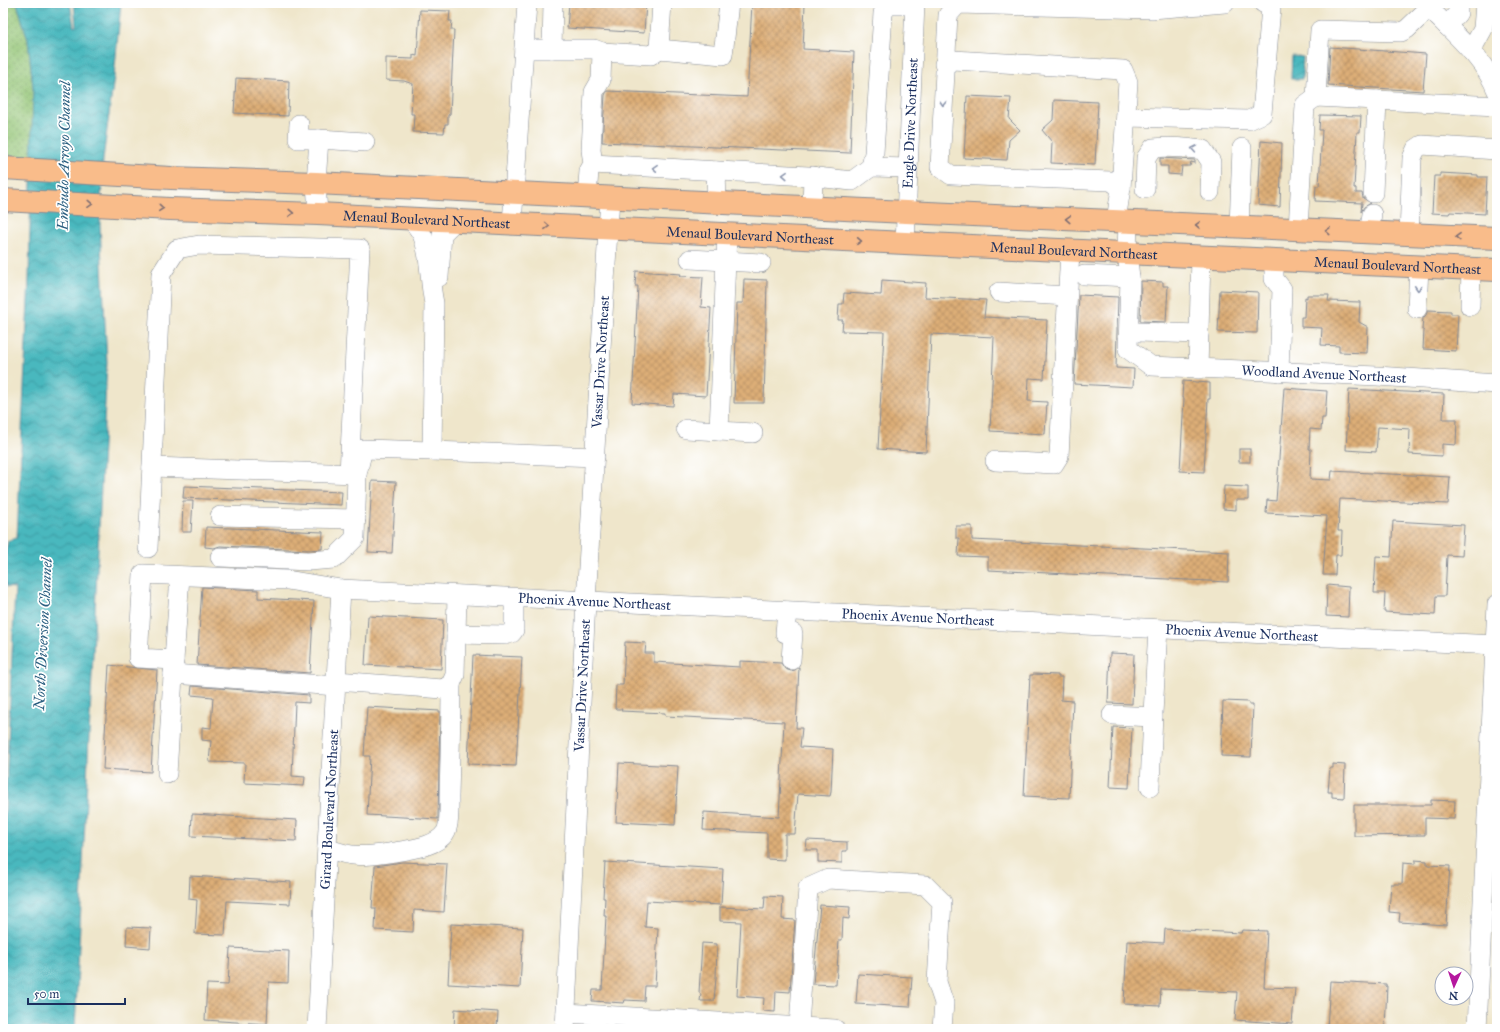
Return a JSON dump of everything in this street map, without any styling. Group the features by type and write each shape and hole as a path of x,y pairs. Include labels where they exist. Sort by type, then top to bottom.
{"main road":[{"path":"3,168 125,174 171,178 316,183 812,208 1298,230 1370,224 1409,235 1497,238"},
{"name":"Menaul Boulevard Northeast","path":"13,200 170,209 318,214 727,235 1127,253 1201,258 1497,270"}],"street":[{"path":"512,224 527,3"},
{"path":"552,49 553,3"},
{"path":"659,49 662,3"},
{"path":"524,49 594,49 602,52 651,55 659,49 723,55 728,3"},
{"path":"1121,188 1111,181 951,175 940,167 944,64 948,15 957,4 1152,9 1225,3"},
{"path":"1126,117 1249,120 1262,114 1271,7 1263,3"},
{"path":"1447,26 1458,12 1458,3"},
{"path":"1471,51 1483,29 1485,3"},
{"path":"871,167 874,153 882,13 888,4 915,4"},
{"name":"Engle Drive Northeast","path":"905,243 915,4"},
{"path":"1316,97 1320,30 1401,32 1429,8 1471,51 1492,79 1497,91"},
{"path":"587,196 589,171 593,164 591,150 594,92 600,80 602,52"},
{"path":"944,64 953,60 1123,70 1128,82 1121,188 1122,222 1130,277 1084,274"},
{"path":"1298,230 1305,105 1316,97 1497,106"},
{"path":"1372,193 1377,100"},
{"path":"299,124 298,139 364,142"},
{"path":"318,214 316,183 319,139"},
{"path":"1409,235 1412,158 1416,149 1422,145 1497,150"},
{"path":"1145,189 1146,158 1153,148 1187,148 1203,150 1211,162 1210,192"},
{"path":"1239,227 1242,148"},
{"path":"593,164 813,176 852,181 871,167 908,168"},
{"path":"716,171 717,203"},
{"path":"812,208 813,176"},
{"name":"Vassar Drive Northeast","path":"565,1021 586,602 610,198"},
{"path":"411,219 423,236 428,260 430,288 434,304"},
{"path":"432,451 434,304 438,288 442,234 455,221"},
{"path":"719,431 727,235"},
{"path":"148,548 162,274 176,249 199,245 360,249 353,474 356,519 355,538 334,559 309,561 220,556"},
{"path":"995,461 1054,464 1059,456 1070,251"},
{"path":"1198,369 1201,258"},
{"path":"690,259 761,263"},
{"path":"1274,261 1274,279 1282,289 1279,372"},
{"path":"1417,309 1419,266"},
{"path":"1470,306 1471,269"},
{"name":"Woodland Avenue Northeast","path":"1130,277 1128,349 1151,366 1377,376 1497,384"},
{"path":"999,292 1067,296"},
{"path":"1139,332 1199,334"},
{"path":"686,429 753,433"},
{"path":"353,474 363,449 595,457"},
{"path":"152,467 353,474"},
{"path":"220,516 356,519"},
{"name":"Phoenix Avenue Northeast","path":"174,667 138,658 143,574 287,580 341,589 1158,629 1495,654"},
{"path":"167,774 180,576"},
{"name":"Girard Boulevard Northeast","path":"316,1029 341,589"},
{"path":"327,848 342,854 355,856 377,855 408,850 431,844 445,833 448,821 451,684 455,675 457,595"},
{"path":"456,634 505,635 512,633 514,630 514,598"},
{"path":"787,611 784,633 793,633 791,660"},
{"path":"1477,1029 1492,833 1497,611"},
{"path":"1150,787 1152,717 1158,629"},
{"path":"174,667 336,684 442,689 451,684"},
{"path":"1112,715 1152,717"},
{"path":"799,1027 808,888 828,878 925,885 942,902 937,982 944,1003 942,1029"},
{"path":"565,1021 835,1029"}],"green space":[{"path":"3,3 17,3 28,40 33,87 32,157 3,156"}],"water":[{"path":"17,3 70,3 74,27 76,26 74,3 121,3 114,77 103,159 100,225 107,362 75,1029 3,1029 3,855 15,588 6,587 3,571 3,555 5,555 8,541 17,538 29,278 33,87 28,40"},
{"path":"1292,56 1303,57 1302,79 1291,79"}],"building":[{"path":"569,3 646,3 644,33 567,28"},
{"path":"752,3 805,4 803,49 854,52 850,153 602,142 605,95 607,91 747,97"},
{"path":"420,10 450,11 449,21 452,21 451,30 454,30 450,114 448,115 448,124 445,124 444,133 413,132 414,114 411,114 413,84 404,81 386,80 386,58 413,59 413,55 417,56"},
{"path":"1330,47 1426,54 1423,91 1328,85"},
{"path":"236,78 289,81 288,116 234,113"},
{"path":"967,96 1011,98 1009,119 1020,130 1009,140 1007,160 964,158"},
{"path":"1054,100 1098,102 1095,165 1051,163 1052,142 1042,130 1053,120"},
{"path":"1320,115 1361,116 1360,132 1357,132 1354,188 1356,188 1356,193 1362,193 1363,198 1371,203 1364,207 1361,212 1362,203 1315,201 1316,186 1319,186 1322,130 1319,130"},
{"path":"1261,141 1282,143 1280,207 1258,205"},
{"path":"1160,158 1195,160 1195,163 1191,162 1190,166 1182,166 1181,175 1168,174 1168,166 1160,166"},
{"path":"1440,173 1478,175 1478,177 1487,177 1485,214 1450,212 1449,214 1432,213 1434,176 1440,176"},
{"path":"636,271 703,277 701,307 711,308 706,396 674,394 673,406 632,403 638,286 635,286"},
{"path":"744,279 767,280 764,403 734,403 737,303 743,303"},
{"path":"882,280 926,283 925,297 986,300 984,317 1047,320 1044,379 1029,378 1028,401 1047,402 1045,434 990,431 994,337 931,334 926,452 878,449 884,332 842,331 843,320 838,320 839,304 843,304 844,293 881,295"},
{"path":"1141,281 1163,282 1163,286 1168,286 1166,322 1140,321"},
{"path":"1220,290 1258,292 1257,333 1218,332"},
{"path":"1079,295 1118,297 1116,368 1134,369 1133,387 1074,384"},
{"path":"1307,295 1329,295 1328,301 1360,302 1359,322 1368,327 1367,353 1339,352 1339,346 1321,345 1322,328 1301,327 1301,317 1304,317 1305,297 1307,298"},
{"path":"1428,310 1451,311 1451,314 1458,314 1456,351 1423,349 1423,318"},
{"path":"1183,381 1210,383 1204,472 1180,471 1184,398 1182,398"},
{"path":"1284,388 1327,391 1325,418 1322,418 1321,430 1310,429 1310,479 1331,480 1332,471 1450,477 1448,504 1340,499 1338,531 1342,531 1341,555 1336,555 1335,575 1323,575 1327,516 1266,513 1267,500 1276,501"},
{"path":"1349,389 1444,394 1443,419 1457,419 1456,445 1442,444 1442,456 1409,454 1410,429 1378,427 1376,452 1346,450"},
{"path":"1239,449 1250,449 1250,462 1239,462"},
{"path":"372,481 396,482 392,553 368,552"},
{"path":"184,486 342,492 341,505 183,498"},
{"path":"1224,486 1248,487 1248,500 1236,500 1236,510 1223,509"},
{"path":"183,501 193,501 191,532 182,532"},
{"path":"1393,521 1464,525 1462,556 1447,555 1445,596 1436,596 1435,615 1384,612 1385,593 1374,593 1376,556 1391,557"},
{"path":"956,526 972,526 972,540 1229,552 1228,582 988,570 988,557 958,556 959,538 956,538"},
{"path":"206,527 323,532 322,549 309,550 220,546 214,548 205,547"},
{"path":"1327,585 1349,587 1348,617 1326,616"},
{"path":"202,587 258,590 258,598 314,601 310,673 197,665"},
{"path":"368,616 443,620 441,669 365,665"},
{"path":"625,642 646,643 645,653 654,653 654,662 740,667 740,661 781,663 785,669 791,671 799,667 796,728 802,728 800,747 833,749 831,792 830,796 798,794 795,834 785,834 785,860 767,859 767,833 703,830 704,812 779,817 784,722 665,716 665,713 621,711 622,709 615,709 616,685 623,685"},
{"path":"1110,653 1134,654 1132,704 1108,703"},
{"path":"473,655 522,657 516,766 468,764"},
{"path":"109,665 157,670 151,772 103,769"},
{"path":"1030,675 1058,675 1058,677 1062,677 1061,700 1073,701 1069,798 1024,796"},
{"path":"192,686 309,695 309,703 295,702 292,776 305,777 304,786 244,783 245,763 209,762 211,741 202,740 202,727 211,728 213,697 191,695"},
{"path":"1223,701 1249,702 1249,705 1253,705 1251,757 1221,756"},
{"path":"367,707 440,711 438,819 367,815 370,756 364,756"},
{"path":"1113,727 1132,728 1129,788 1110,787"},
{"path":"619,763 678,766 675,825 616,822"},
{"path":"1333,764 1345,765 1344,798 1332,797 1332,792 1328,792 1330,768 1333,768"},
{"path":"1431,800 1455,801 1454,819 1425,818 1425,835 1354,836 1354,805 1431,805"},
{"path":"192,814 297,820 296,841 191,836"},
{"path":"807,840 847,842 847,851 842,851 842,863 818,862 818,850 806,850"},
{"path":"1415,860 1427,861 1427,865 1450,866 1446,925 1399,922 1400,913 1389,912 1391,884 1402,884 1403,863 1415,864"},
{"path":"402,862 447,864 444,912 414,910 413,932 375,930 376,908 372,908 375,866"},
{"path":"605,862 723,869 721,905 647,901 645,927 658,928 655,986 645,986 644,1001 625,1000 624,1003 592,1001 593,990 602,990 606,916 604,916 605,898 603,898"},
{"path":"190,876 291,882 290,904 227,901 225,935 195,934 197,900 189,899"},
{"path":"765,896 783,897 782,919 795,920 790,992 776,991 775,1012 763,1011 764,998 737,996 741,922 720,921 720,907 764,909"},
{"path":"820,905 850,907 849,919 843,918 842,940 839,940 836,985 813,984"},
{"path":"451,924 523,928 520,988 448,984"},
{"path":"127,927 151,928 150,948 126,946"},
{"path":"1165,929 1241,933 1242,930 1267,931 1264,987 1295,988 1292,1024 1235,1020 1237,992 1161,989 1160,1006 1124,1004 1127,941 1164,943"},
{"path":"702,943 717,944 714,1001 700,1001 701,994 699,993"},
{"path":"230,948 289,951 288,983 269,982 267,1024 205,1020 207,984 228,985"},
{"path":"858,974 912,977 910,1007 856,1004"},
{"path":"1330,981 1386,984 1385,1029 1327,1029"},
{"path":"455,1009 498,1012 497,1029 454,1029"}],"water label":[{"name":"Embudo Arroyo Channel","path":"64,156"},
{"name":"North Diversion Channel","path":"43,634"}]}
